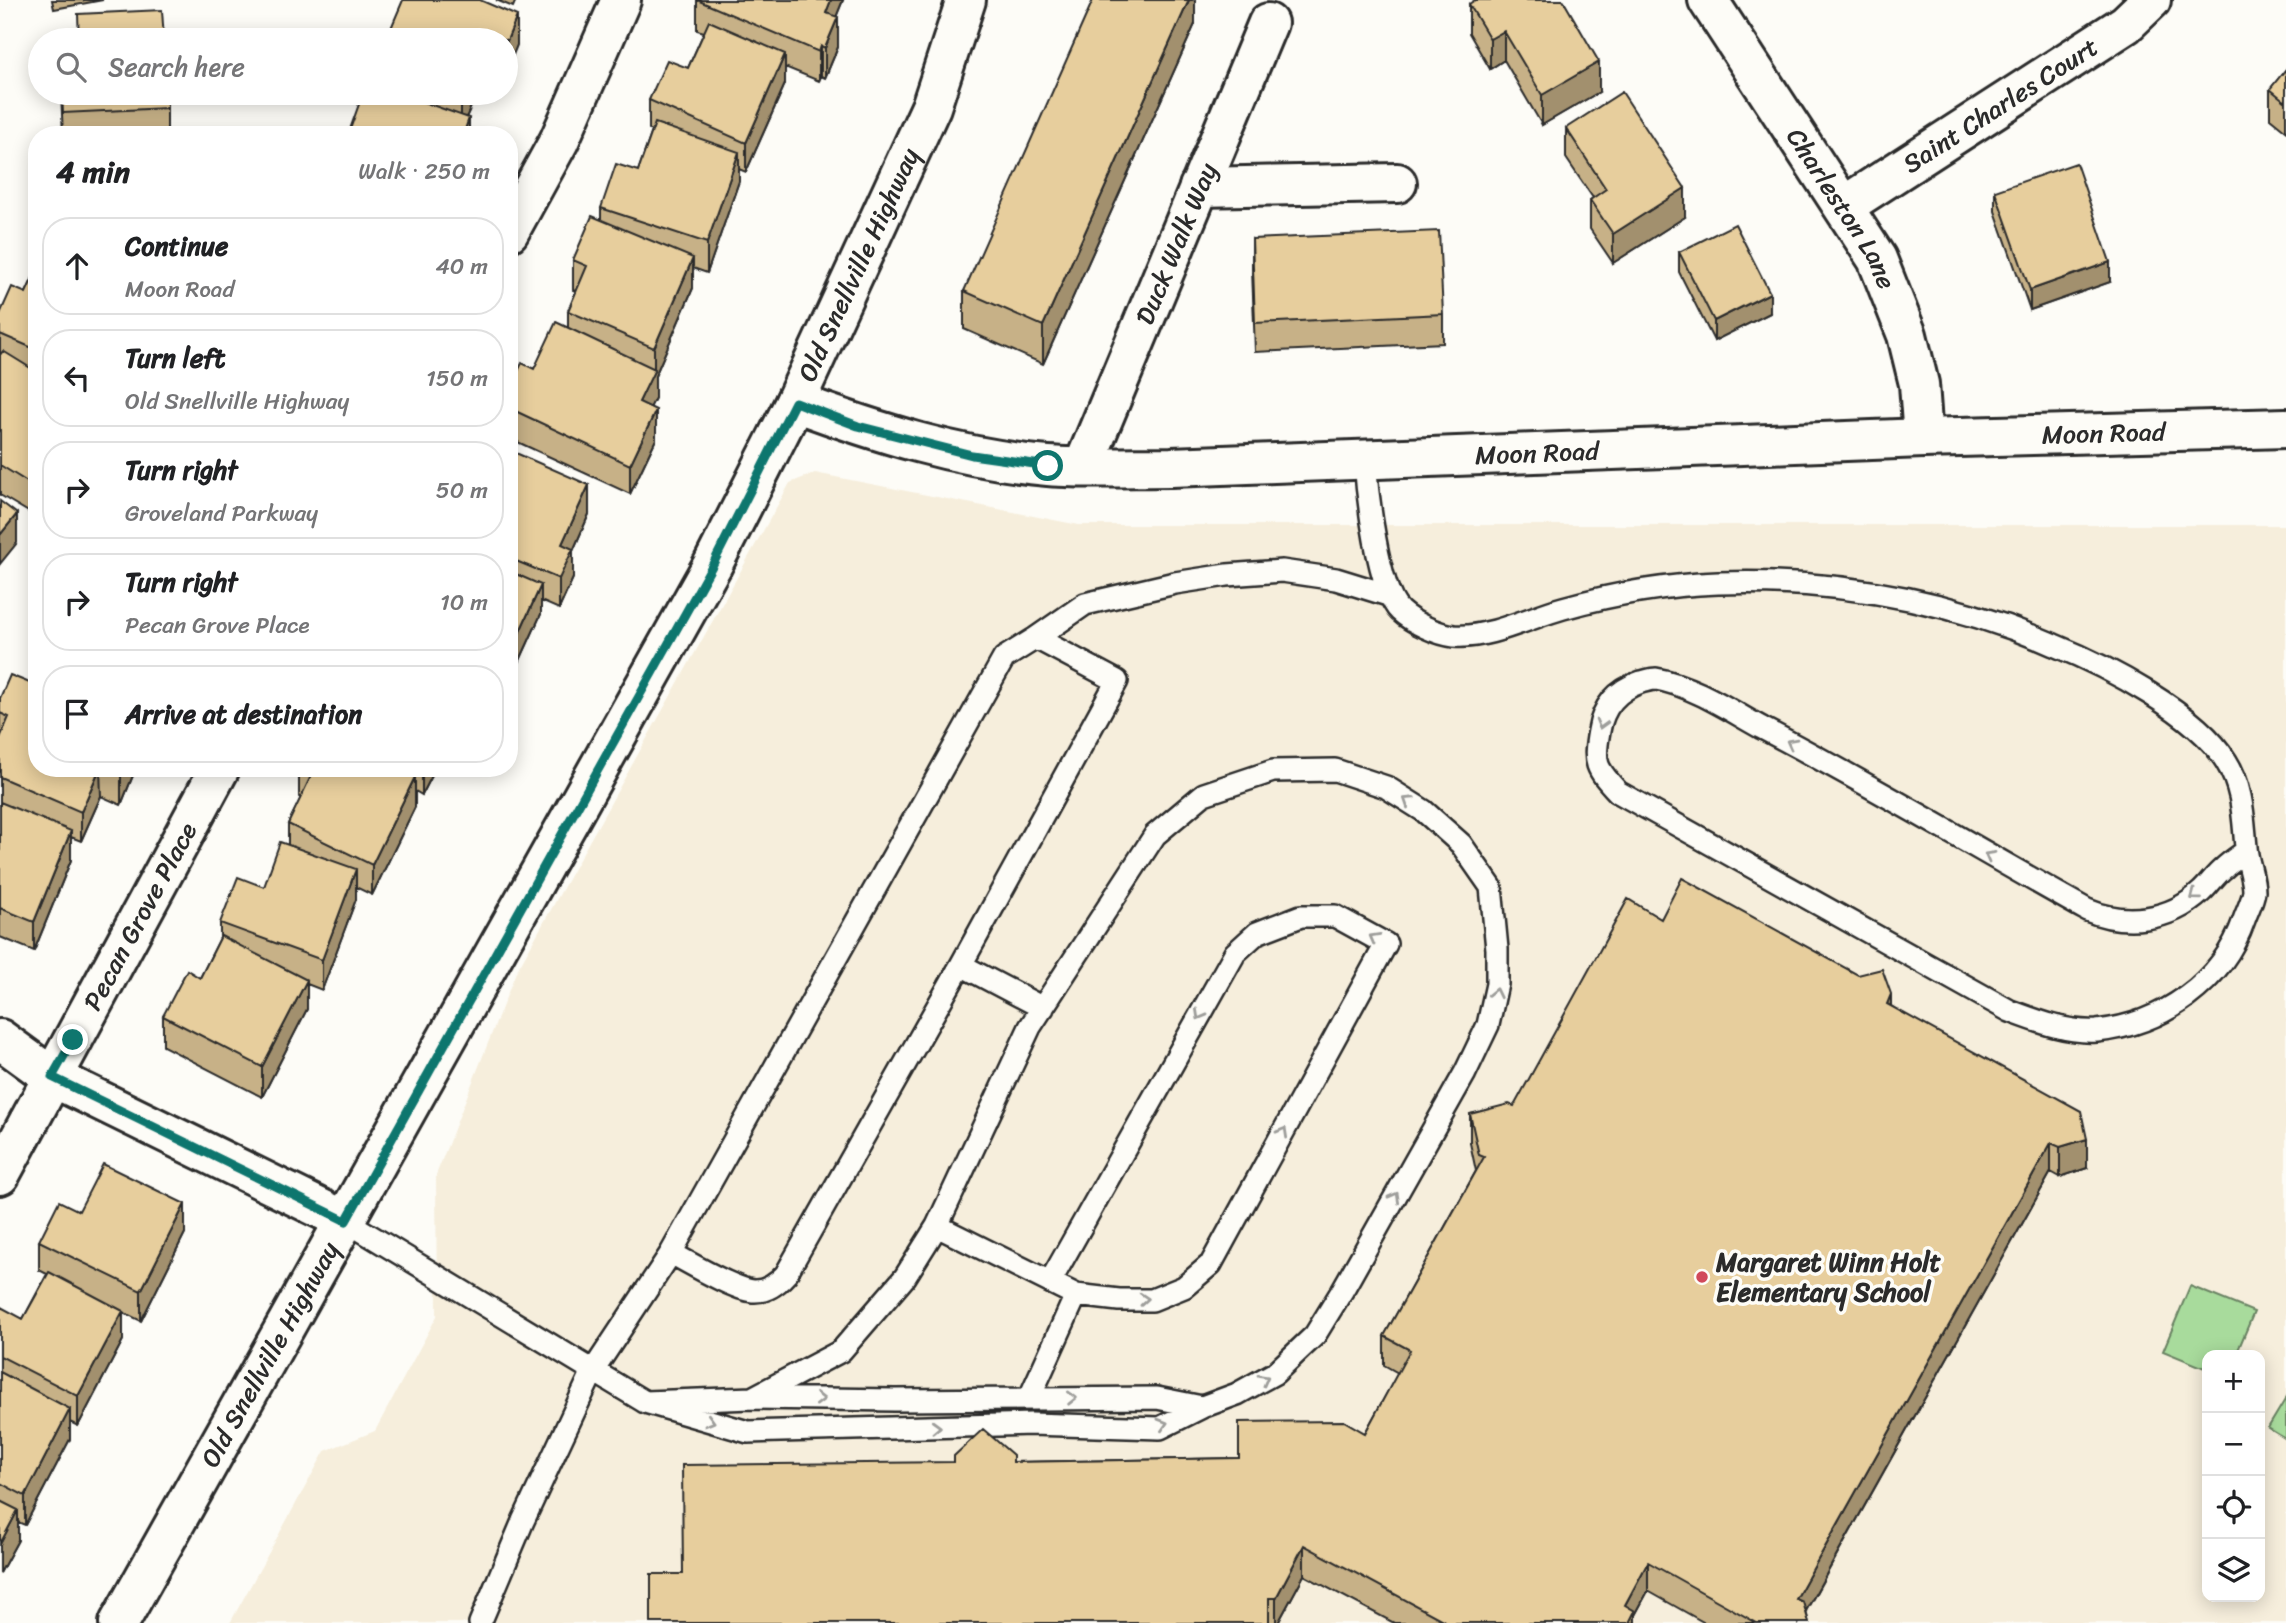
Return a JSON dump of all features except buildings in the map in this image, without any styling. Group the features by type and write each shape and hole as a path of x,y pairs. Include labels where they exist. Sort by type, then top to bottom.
{"street":[{"path":"518,216 559,141 621,0"},
{"name":"Old Snellville Highway","path":"119,1623 713,564 795,402 931,107 966,0"},
{"name":"Charleston Lane","path":"1709,0 1877,259 1908,335 1919,384 1923,438"},
{"name":"Saint Charles Court","path":"1843,206 2126,24 2151,0"},
{"name":"Duck Walk Way","path":"1083,467 1268,23"},
{"path":"1199,187 1397,183"},
{"name":"Moon Road","path":"795,402 858,426 972,455 1048,466 1083,467 1171,467 1923,438 2286,428"},
{"name":"Pecan Grove Place","path":"0,1175 215,777"},
{"path":"0,1039 52,1077 346,1221"}],"lane":[{"path":"1365,460 1368,503 1388,595 1400,611 1416,621 1454,636 1475,635 1562,608 1669,587 1714,583 1828,585 1884,593 1975,615 2059,646 2106,669 2164,703 2208,736 2226,760 2239,786 2245,818 2246,851 2254,892 2228,956 2208,981 2186,998 2130,1023 2096,1031 2068,1029 2010,1011 1618,792 1600,772 1595,751 1608,702 1627,687 1653,679 1682,686 1794,745 2103,917 2150,918 2175,910 2200,893 2223,868 2246,851"},
{"path":"480,1623 523,1521 593,1371 671,1253 1003,658 1086,604 1175,583 1227,575 1282,571 1336,579 1388,595"},
{"path":"671,1253 723,1280 752,1291 768,1289 786,1274 961,965 1117,681 1035,638"},
{"path":"346,1221 645,1402 748,1432 1031,1424 1160,1428 1202,1407 1237,1394 1275,1373 1315,1335 1465,1073 1488,1025 1497,984 1497,949 1491,887 1461,844 1424,811 1386,787 1335,770 1273,771 1204,794 1155,835 1030,1027 937,1226 905,1277 841,1351 752,1398"},
{"path":"937,1226 1076,1295 1119,1300 1152,1300 1184,1287 1211,1264 1386,944 1335,916 1301,916 1257,933 1235,953 1050,1282"},
{"path":"961,965 1043,1008"},
{"path":"1029,1399 1076,1295"},
{"path":"645,1402 752,1398 1157,1398 1202,1407"}],"shaded area":[{"path":"815,473 1079,525 2286,525 2286,1623 230,1623 325,1451 375,1431 437,1316 436,1175 516,972 790,483"}],"green space":[{"path":"2190,1286 2254,1312 2238,1350 2202,1350 2202,1367 2163,1351"},
{"path":"2286,1398 2286,1439 2268,1428"}],"place":[{"name":"Margaret Winn Holt Elementary School","path":"1702,1277"}],"route":[{"path":"73,1040 52,1077 346,1221 713,564 795,402 858,426 972,455 1048,466"}]}
